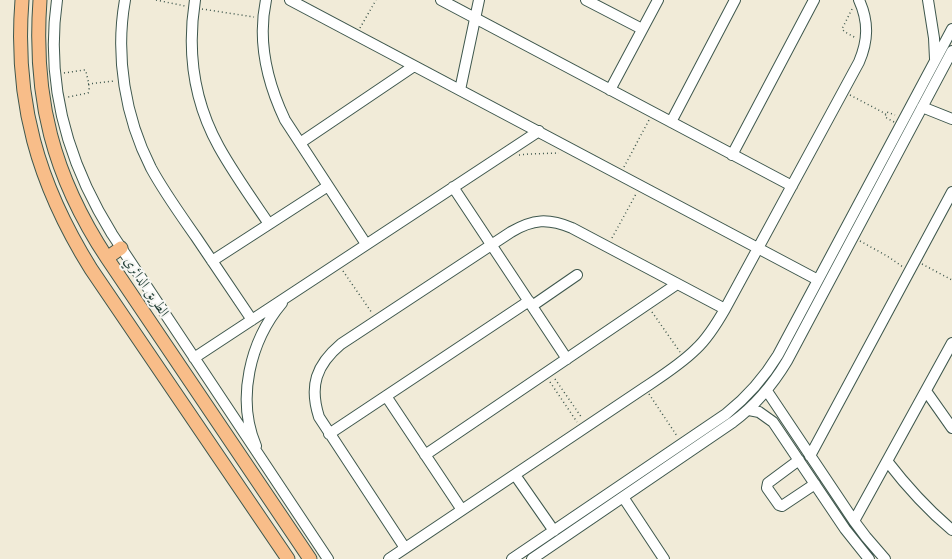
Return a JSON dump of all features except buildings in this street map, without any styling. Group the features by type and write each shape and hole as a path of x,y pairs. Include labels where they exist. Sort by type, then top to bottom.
{"main road":[{"path":"22,0 20,48 25,100 36,151 54,201 65,224 91,269 288,559"},
{"name":"الطريق الدائري","path":"40,0 38,27 40,75 44,109 58,162 76,206 92,236 310,559"},
{"path":"107,258 121,248"},
{"path":"236,481 251,471"}],"street":[{"path":"57,0 54,32 55,74 58,99 65,129 78,170 99,213 121,248 328,559"},
{"path":"125,0 121,47 124,80 129,109 135,129 151,168 161,186 252,320"},
{"path":"266,0 263,19 263,44 265,64 276,102 285,120 366,244"},
{"path":"290,0 818,280"},
{"path":"441,0 792,186"},
{"path":"460,90 479,0"},
{"path":"586,0 642,29"},
{"path":"610,90 658,0"},
{"path":"671,122 735,0"},
{"path":"732,155 814,0"},
{"path":"928,0 934,38 935,60"},
{"path":"389,559 644,388 697,349 707,337 725,309 859,62 866,43 866,20 856,3"},
{"path":"194,4 191,41 192,63 201,107 219,148 269,224"},
{"path":"512,559 726,414 760,381 778,355 952,29"},
{"path":"532,559 733,422 749,410 767,391 787,361 952,51"},
{"path":"300,143 414,66"},
{"path":"922,107 952,119"},
{"path":"194,358 539,131"},
{"path":"212,261 328,186"},
{"path":"453,187 567,359"},
{"path":"810,456 952,192"},
{"path":"854,212 864,217"},
{"path":"405,548 319,417 315,404 314,390 316,376 330,353 341,344 491,245 522,226 534,222 547,221 560,223 572,228 725,309"},
{"path":"329,434 530,304 577,276"},
{"path":"425,455 677,284"},
{"path":"264,464 255,443 249,421 247,398 249,375 254,353 263,331 275,312 290,294"},
{"path":"854,521 952,343"},
{"path":"767,391 854,521 885,559"},
{"path":"926,391 952,428"},
{"path":"386,396 462,510"},
{"path":"749,410 759,412 773,422 845,529 869,559"},
{"path":"799,460 768,483 767,488 779,505 782,506 816,484"},
{"path":"887,461 912,493 952,530"},
{"path":"515,475 554,531"},
{"path":"623,497 659,557"},
{"path":"585,510 591,519"}],"path":[{"path":"156,0 194,4 263,19"},
{"path":"356,35 376,0"},
{"path":"856,3 842,29 844,32 866,43"},
{"path":"55,74 84,70 86,71 89,91 88,93 58,99"},
{"path":"88,84 124,80"},
{"path":"843,92 886,114 888,112 902,123"},
{"path":"620,174 653,113"},
{"path":"886,114 885,117 902,123"},
{"path":"516,156 550,153 563,154"},
{"path":"608,247 641,186"},
{"path":"853,238 888,256 897,264 910,271"},
{"path":"915,260 952,280"},
{"path":"338,263 377,320"},
{"path":"646,304 685,359"},
{"path":"547,372 584,428"},
{"path":"547,372 584,428"},
{"path":"644,388 683,443"}]}
